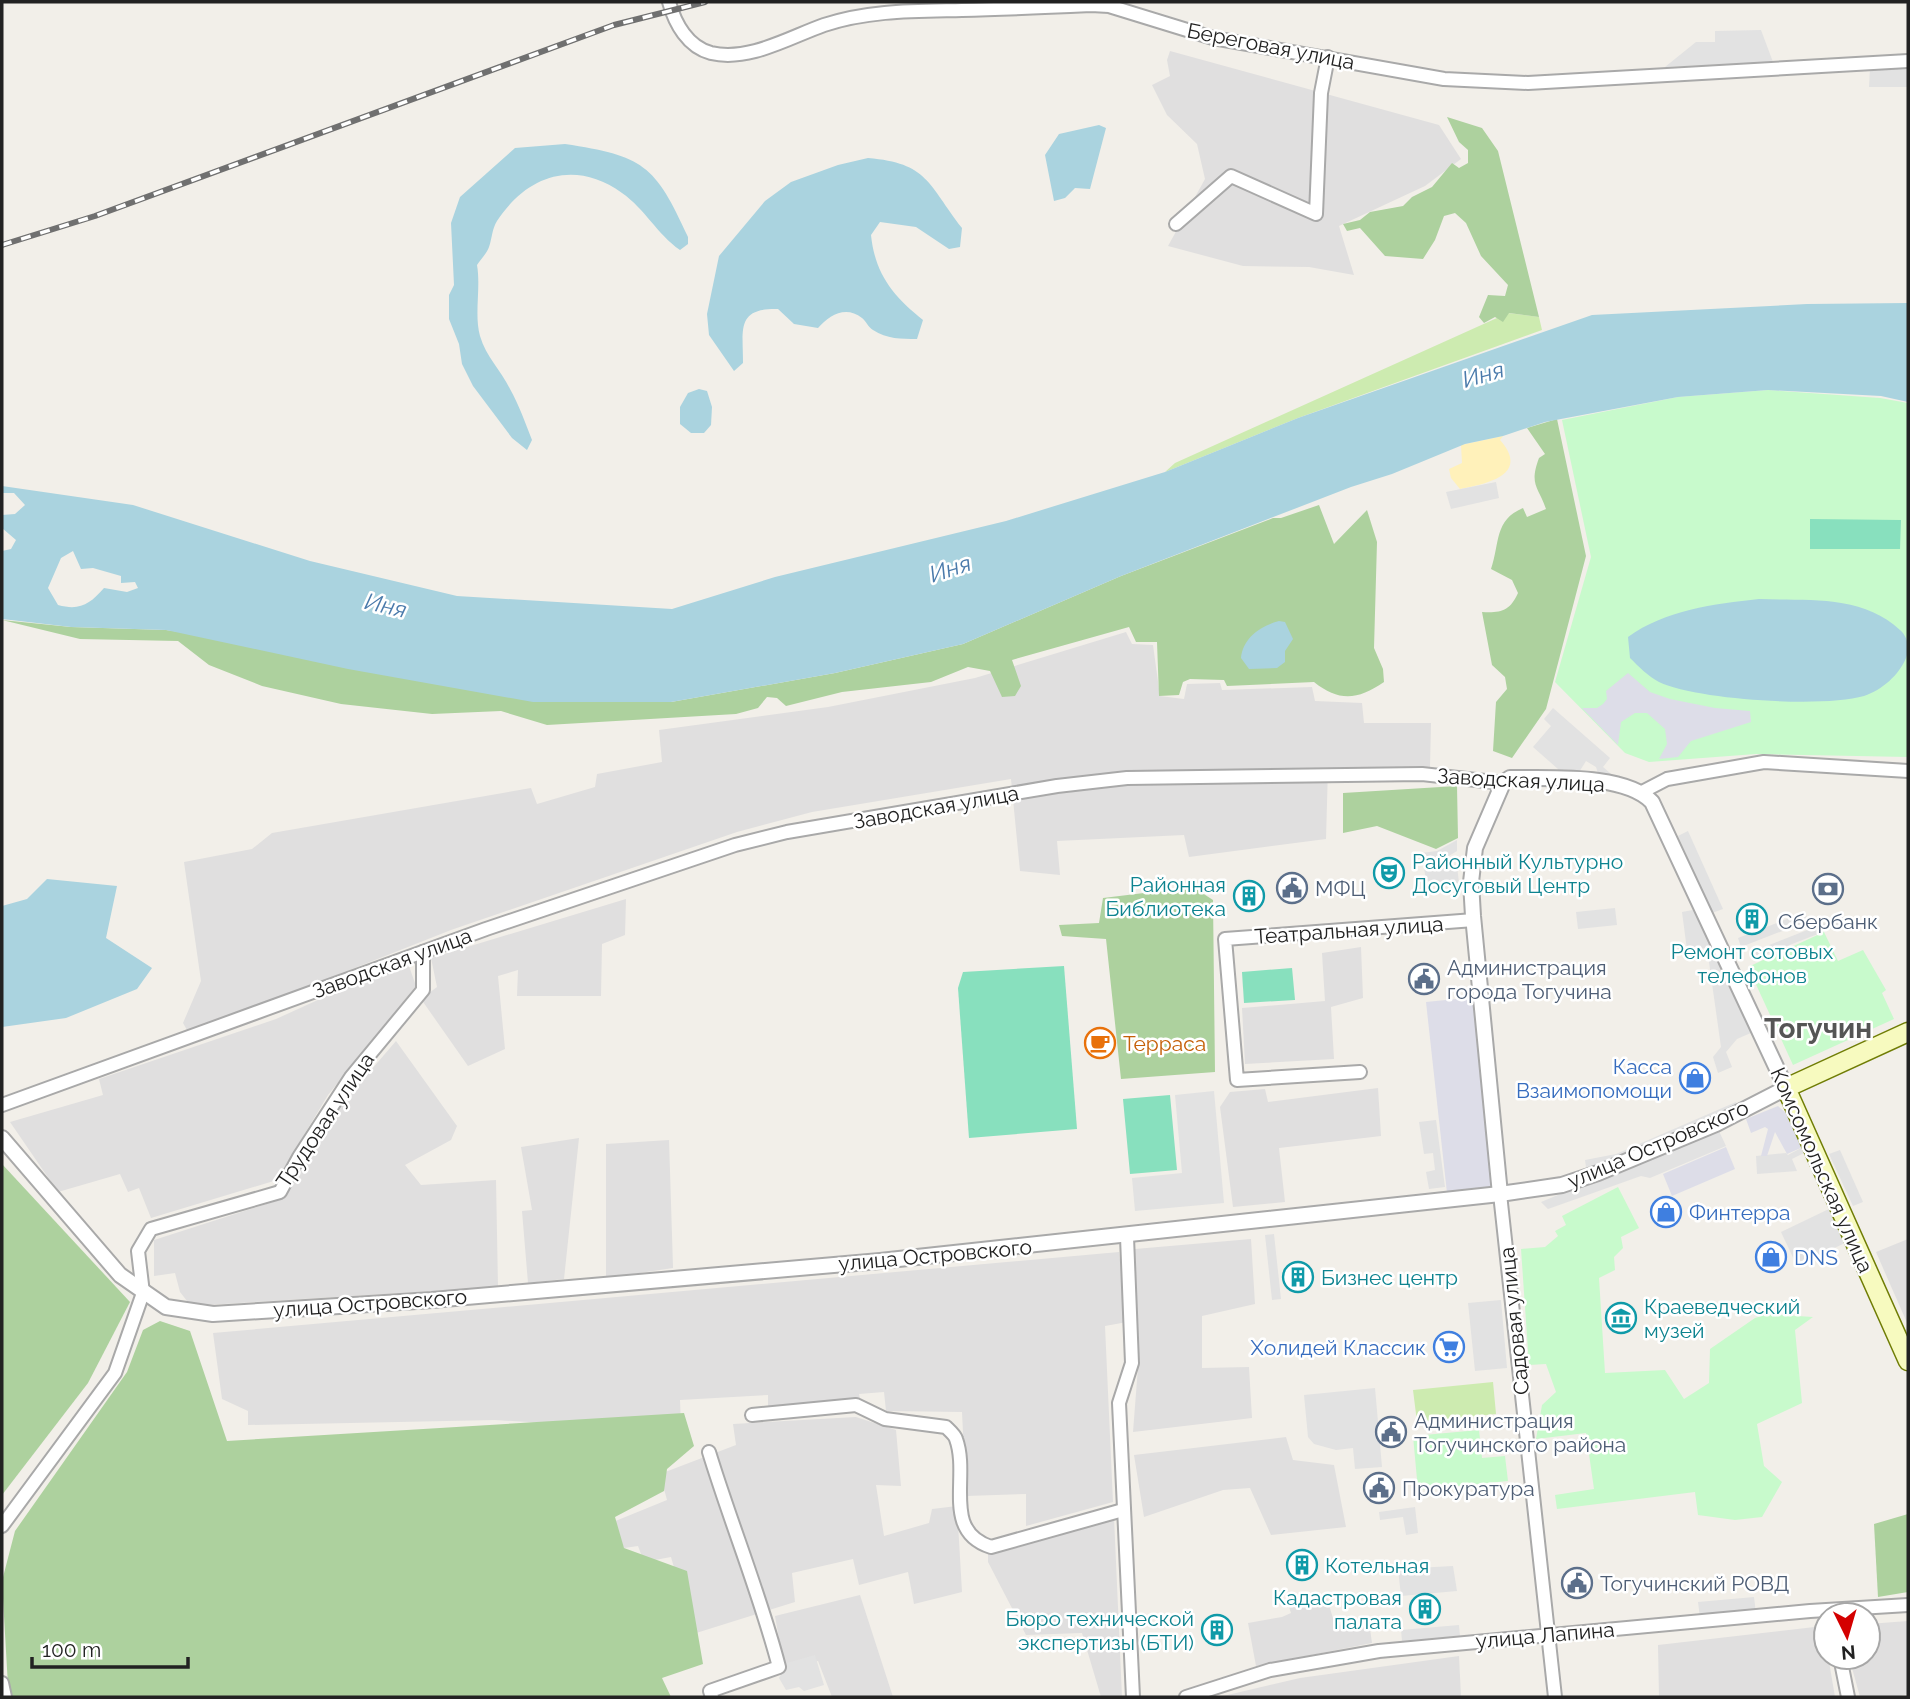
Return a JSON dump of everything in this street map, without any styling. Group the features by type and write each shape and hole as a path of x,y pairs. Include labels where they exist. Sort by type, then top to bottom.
{"main road":[{"name":"улица Островского","path":"1786,1088 1908,1032"},
{"name":"Комсомольская улица","path":"1786,1088 1908,1361"}],"street":[{"name":"Береговая улица","path":"669,2 678,24 690,41 711,53 724,55 745,54 828,24 878,13 1091,5 1109,6 1213,38 1444,79 1528,83 1908,61"},
{"path":"1176,224 1231,176 1316,214 1321,93 1328,57"},
{"path":"1642,792 1667,779 1764,762 1908,771"},
{"name":"Заводская улица","path":"2,1105 423,952 735,845 787,832 1057,786 1150,777 1422,774 1503,783 1510,778 1608,783 1642,792"},
{"path":"1500,1194 1471,882 1475,848 1503,783"},
{"name":"Комсомольская улица","path":"1642,792 1652,802 1695,889 1786,1088"},
{"name":"Театральная улица","path":"1360,1072 1237,1080 1225,939 1474,920"},
{"name":"Трудовая улица","path":"143,1293 138,1251 151,1229 280,1192 299,1157 351,1077 423,990 423,952"},
{"name":"улица Островского","path":"2,1138 120,1275 166,1307 213,1314 432,1300 1127,1237 1500,1194 1562,1185 1598,1173 1716,1124 1786,1088"},
{"name":"Садовая улица","path":"1500,1194 1555,1697"},
{"path":"1127,1237 1133,1330 1132,1363 1119,1403 1133,1697"},
{"path":"2,1526 115,1373 143,1293"},
{"path":"752,1415 856,1405 885,1419 946,1427 956,1438 963,1524 976,1542 992,1547 1123,1510"},
{"path":"709,1452 736,1540 766,1619 779,1667 710,1691 712,1697"},
{"name":"улица Лапина","path":"1882,1608 1908,1605"},
{"name":"улица Лапина","path":"1186,1697 1270,1670 1379,1651 1812,1614"},
{"path":"1843,1671 1848,1697"},
{"path":"2,1683 5,1697"}],"shaded area":[{"path":"1761,30 1773,62 1665,67 1696,42 1715,42 1715,31"},
{"path":"1170,51 1439,125 1461,159 1425,186 1339,226 1354,275 1309,267 1243,266 1168,246 1205,179 1197,144 1167,115 1152,85 1170,76 1167,60"},
{"path":"1870,68 1908,68 1908,87 1869,87"},
{"path":"1496,482 1499,498 1451,509 1446,492"},
{"path":"1126,632 1132,644 1153,645 1160,696 1184,699 1187,684 1220,683 1222,690 1312,687 1315,701 1362,703 1364,723 1431,723 1430,767 1328,768 1326,839 1189,857 1184,835 1057,841 1060,875 1020,871 1011,779 812,812 737,832 451,930 261,1005 187,1030 183,1023 201,981 184,862 252,849 272,833 531,788 537,804 595,787 597,774 662,762 659,730 828,707 975,678"},
{"path":"1628,673 1650,692 1670,699 1715,708 1750,711 1751,722 1691,741 1678,757 1659,759 1667,744 1665,729 1647,713 1635,713 1621,722 1618,745 1582,708 1597,708 1603,704 1607,699 1606,691"},
{"path":"1553,708 1610,758 1603,767 1618,780 1600,779 1596,767 1586,761 1576,777 1557,775 1558,769 1533,747 1551,726 1544,719"},
{"path":"1688,831 1723,909 1712,913 1678,836"},
{"path":"1457,840 1457,851 1447,857 1448,864 1457,866 1459,883 1426,881 1422,853 1437,851"},
{"path":"626,899 625,935 602,944 601,996 517,996 518,970 498,976 505,1049 468,1066 421,999 437,987 431,958"},
{"path":"1615,908 1617,925 1578,929 1576,912"},
{"path":"1698,909 1753,1032 1737,1039 1726,1052 1732,1067 1718,1073 1713,1057 1721,1047 1707,948 1687,950 1682,912"},
{"path":"1805,912 1808,921 1741,947 1738,938"},
{"path":"1843,916 1846,923 1754,959 1749,953"},
{"path":"1361,947 1363,998 1331,1007 1334,1059 1245,1064 1242,1008 1325,1001 1322,953"},
{"path":"409,966 416,986 328,1095 277,1180 151,1218 139,1188 128,1192 120,1174 58,1192 10,1122 103,1095 99,1079 276,1019 353,984"},
{"path":"1475,997 1496,1188 1447,1193 1426,1002"},
{"path":"396,1041 457,1126 451,1140 405,1165 421,1185 496,1180 498,1287 191,1306 180,1292 175,1273 154,1276 154,1240 285,1198 335,1112"},
{"path":"1378,1088 1381,1136 1279,1148 1285,1202 1233,1207 1220,1107 1230,1092 1265,1089 1268,1102"},
{"path":"1214,1091 1224,1203 1135,1211 1132,1178 1182,1173 1175,1095"},
{"path":"1736,1102 1739,1109 1619,1162 1586,1167 1585,1160 1616,1154"},
{"path":"1778,1106 1789,1116 1803,1147 1787,1154 1775,1132 1767,1156 1761,1156 1768,1129 1765,1127 1751,1133 1746,1119"},
{"path":"1436,1120 1445,1187 1429,1189 1426,1172 1435,1170 1433,1153 1424,1154 1419,1122"},
{"path":"1718,1129 1726,1146 1650,1178 1641,1176 1548,1209 1541,1202"},
{"path":"579,1138 564,1279 528,1283 522,1211 532,1210 521,1147"},
{"path":"669,1140 673,1268 606,1278 606,1144"},
{"path":"1726,1147 1735,1169 1672,1196 1663,1174"},
{"path":"1801,1148 1804,1153 1792,1159 1797,1171 1757,1174 1756,1156 1788,1155"},
{"path":"1840,1150 1863,1202 1853,1206 1829,1154"},
{"path":"1831,1208 1847,1242 1797,1266 1781,1232"},
{"path":"1274,1234 1281,1299 1272,1300 1265,1235"},
{"path":"1251,1239 1255,1304 1202,1316 1202,1368 1249,1367 1252,1418 1133,1432 1139,1354 1135,1249"},
{"path":"1908,1239 1908,1325 1876,1252"},
{"path":"1119,1252 1127,1322 1105,1326 1113,1502 1026,1526 1026,1494 966,1496 962,1412 886,1411 884,1392 859,1394 860,1399 768,1407 768,1395 680,1400 681,1426 644,1429 495,1420 248,1425 248,1411 222,1399 213,1333"},
{"path":"1501,1300 1507,1368 1475,1371 1468,1303"},
{"path":"1375,1388 1382,1467 1355,1469 1353,1448 1336,1450 1314,1444 1308,1437 1304,1395"},
{"path":"856,1417 896,1430 901,1486 876,1485 884,1536 929,1523 932,1509 957,1506 962,1592 914,1604 908,1572 859,1585 853,1559 792,1573 795,1602 693,1634 671,1557 644,1562 638,1546 624,1548 613,1522 667,1500 660,1474 736,1445 733,1424"},
{"path":"1286,1437 1293,1460 1334,1465 1346,1527 1271,1535 1250,1488 1223,1490 1144,1517 1134,1455"},
{"path":"1415,1507 1418,1533 1406,1535 1403,1517 1380,1520 1379,1512"},
{"path":"1114,1517 1122,1697 1101,1697 1082,1633 1026,1635 988,1562 988,1552"},
{"path":"1453,1566 1457,1591 1401,1596 1398,1569"},
{"path":"860,1595 893,1697 832,1697 818,1661 784,1667 775,1616"},
{"path":"1326,1595 1335,1625 1369,1622 1372,1643 1256,1666 1248,1623 1282,1617 1291,1613 1288,1604"},
{"path":"1754,1597 1756,1613 1700,1618 1698,1602"},
{"path":"1908,1621 1908,1694 1896,1697 1860,1697 1853,1671 1882,1671 1882,1623"},
{"path":"1459,1625 1460,1636 1402,1641 1401,1630"},
{"path":"1812,1627 1812,1671 1831,1671 1835,1697 1659,1697 1658,1645"},
{"path":"815,1655 824,1685 804,1691 799,1687 786,1690 779,1678 787,1663"},
{"path":"1459,1656 1461,1697 1219,1697 1300,1678"}],"green space":[{"path":"1447,117 1482,128 1498,151 1539,317 1509,313 1503,322 1495,317 1484,323 1479,317 1488,295 1505,296 1508,285 1481,256 1466,223 1455,213 1444,216 1435,240 1423,259 1385,256 1360,228 1347,231 1343,224 1360,220 1370,212 1403,206 1412,197 1432,187 1452,163 1459,168 1468,163 1468,150 1459,142"},
{"path":"1508,313 1539,317 1542,330 1298,418 1165,472 1175,463"},
{"path":"1768,390 1880,398 1908,403 1908,757 1756,754 1649,762 1625,753 1555,682 1591,557 1562,420 1678,397"},
{"path":"1557,419 1586,556 1546,709 1512,758 1493,751 1496,702 1507,689 1505,677 1492,665 1482,612 1504,610 1512,604 1518,593 1512,580 1491,569 1500,533 1507,519 1523,508 1527,517 1546,509 1535,480 1539,458 1545,454 1527,428"},
{"path":"1319,505 1334,544 1367,510 1377,542 1374,648 1383,669 1384,682 1357,695 1340,696 1314,682 1227,686 1224,680 1190,679 1183,682 1179,695 1159,696 1157,642 1136,642 1129,627 1012,660 1021,686 1015,696 1002,697 990,671 968,667 931,682 842,692 786,706 777,698 767,697 758,708 736,714 547,725 501,711 432,714 341,704 262,686 209,665 178,641 80,639 2,620 71,627 166,630 671,702 835,673 963,644 1121,576 1273,518 1281,518"},
{"path":"1810,519 1901,520 1900,549 1810,549"},
{"path":"1457,786 1458,838 1436,849 1377,826 1343,833 1343,793"},
{"path":"1193,887 1213,900 1215,1072 1121,1079 1106,939 1062,936 1059,925 1099,923 1103,898"},
{"path":"1824,932 1838,961 1863,950 1886,990 1882,993 1894,1019 1793,1065 1748,967"},
{"path":"1064,966 1077,1129 969,1138 958,988 963,972"},
{"path":"1292,968 1295,1000 1244,1003 1242,972"},
{"path":"1170,1095 1177,1170 1130,1174 1123,1099"},
{"path":"2,1164 130,1302 88,1383 2,1495"},
{"path":"1618,1187 1639,1228 1621,1237 1623,1248 1614,1257 1615,1270 1599,1278 1605,1373 1665,1370 1684,1399 1709,1383 1710,1349 1755,1318 1768,1314 1813,1317 1795,1330 1802,1403 1757,1424 1764,1466 1782,1482 1762,1517 1735,1520 1698,1515 1695,1492 1557,1509 1555,1495 1594,1489 1586,1433 1536,1439 1542,1405 1556,1392 1546,1364 1529,1365 1521,1249 1545,1247 1558,1236 1555,1231 1566,1225 1562,1216"},
{"path":"160,1321 190,1331 227,1441 684,1413 694,1446 667,1469 664,1491 615,1517 624,1548 687,1571 703,1664 662,1678 671,1697 12,1697 8,1686 2,1581 15,1531 127,1372 143,1330"},
{"path":"1493,1382 1496,1414 1417,1422 1413,1390"},
{"path":"1479,1430 1482,1458 1505,1456 1508,1481 1418,1490 1413,1436"},
{"path":"1908,1514 1908,1592 1878,1597 1874,1524"}],"sand":[{"path":"1503,436 1500,440 1508,452 1508,470 1492,481 1460,489 1451,478 1449,469 1462,463 1461,445"}],"water":[{"path":"1099,125 1106,128 1090,189 1075,188 1065,198 1054,201 1045,155 1059,134"},
{"path":"565,144 612,153 643,168 666,193 688,237 688,244 680,250 664,237 630,199 604,183 587,177 553,177 537,183 509,205 495,224 488,249 477,265 478,319 483,344 513,395 532,440 527,450 512,438 473,386 462,364 459,344 449,319 449,295 454,285 451,223 460,197 515,148"},
{"path":"868,158 903,165 925,178 962,228 960,247 949,249 916,227 880,222 871,235 881,273 887,283 923,320 917,339 884,335 871,329 862,318 850,312 838,313 818,328 794,324 778,309 764,310 755,312 745,323 743,363 734,371 709,335 707,314 719,256 765,201 791,182 838,165"},
{"name":"Иня","path":"1908,303 1908,402 1881,396 1768,390 1678,397 1545,422 1503,436 1465,444 1392,474 1351,487 1121,576 963,644 835,673 671,702 533,702 348,669 166,630 71,627 2,619 2,551 11,549 16,540 2,528 2,515 15,514 25,505 14,493 2,493 2,486 133,505 310,561 457,596 672,609 775,577 1006,521 1165,472 1298,418 1592,315 1807,304","holes":["73,551 81,569 93,568 121,576 121,583 135,582 138,588 127,592 104,588 84,605 58,605 48,588 61,558"]},
{"path":"699,389 707,391 712,407 711,425 704,433 691,433 680,424 680,407 688,393"},
{"path":"1759,599 1815,600 1869,610 1885,618 1903,633 1908,643 1906,658 1889,681 1864,696 1845,700 1791,702 1730,698 1677,688 1655,680 1630,658 1628,637 1658,620 1708,606"},
{"path":"1279,621 1285,622 1293,639 1285,651 1285,662 1277,668 1249,669 1241,658 1245,644 1259,630"},
{"path":"47,879 117,886 106,938 152,968 137,989 66,1018 2,1027 2,906 27,899"}],"railway":[{"path":"2,245 95,216 614,25 705,2"}],"place":[{"name":"Районный Культурно Досуговый Центр","path":"1389,873"},
{"name":"МФЦ","path":"1292,888"},
{"name":"Сбербанк","path":"1828,889"},
{"name":"Районная Библиотека","path":"1249,896"},
{"name":"Ремонт сотовых телефонов","path":"1752,919"},
{"name":"Администрация города Тогучина","path":"1424,979"},
{"name":"Терраса","path":"1100,1043"},
{"name":"Касса Взаимопомощи","path":"1695,1078"},
{"name":"Финтерра","path":"1666,1212"},
{"name":"DNS","path":"1771,1257"},
{"name":"Бизнес центр","path":"1298,1277"},
{"name":"Краеведческий музей","path":"1621,1318"},
{"name":"Холидей Классик","path":"1449,1347"},
{"name":"Администрация Тогучинского района","path":"1391,1432"},
{"name":"Прокуратура","path":"1379,1488"},
{"name":"Котельная","path":"1302,1565"},
{"name":"Тогучинский РОВД","path":"1577,1583"},
{"name":"Кадастровая палата","path":"1425,1609"},
{"name":"Бюро технической экспертизы (БТИ)","path":"1217,1630"}],"district":[{"name":"Тогучин","path":"1818,1028"}]}
